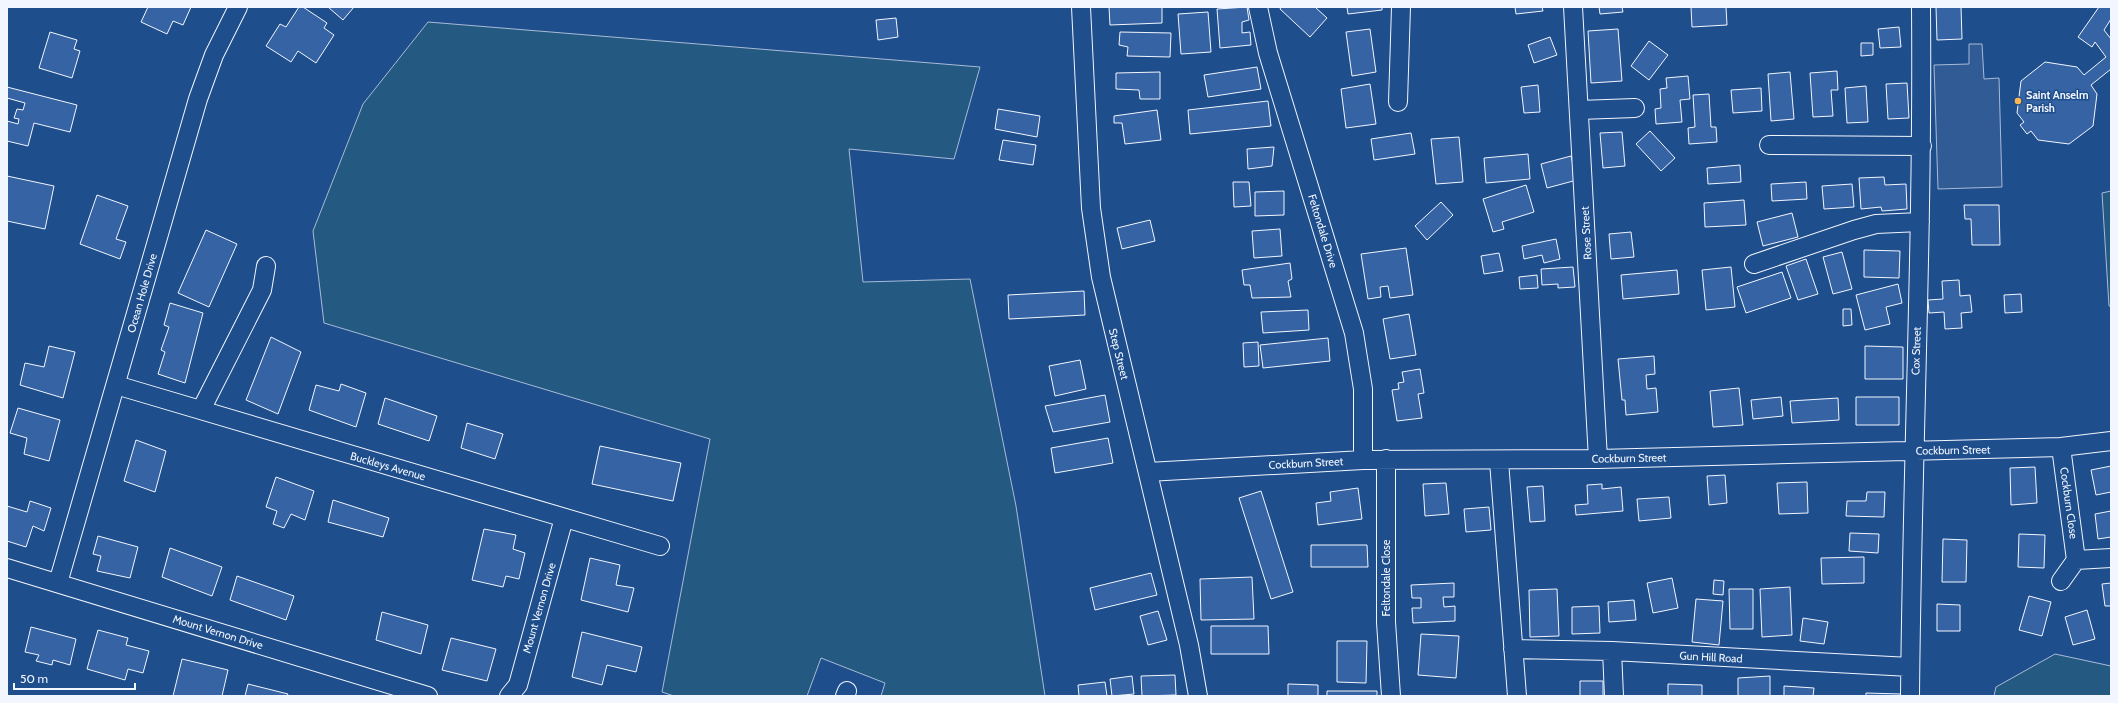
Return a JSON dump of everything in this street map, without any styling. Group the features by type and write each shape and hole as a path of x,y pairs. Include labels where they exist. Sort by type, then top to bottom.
{"street":[{"name":"Ocean Hole Drive","path":"58,584 198,99 214,55 238,7"},
{"name":"Step Street","path":"1082,7 1091,208 1101,277 1189,645 1198,696"},
{"name":"Feltondale Drive","path":"1258,7 1268,53 1354,333 1363,389 1363,460"},
{"path":"1398,102 1401,7"},
{"name":"Rose Street","path":"1573,7 1598,459"},
{"name":"Cox Street","path":"1910,696 1913,450 1922,146 1921,7"},
{"path":"1579,110 1635,108"},
{"path":"1769,145 1922,146"},
{"path":"1754,264 1876,224 1920,222"},
{"path":"201,410 262,290 266,266"},
{"name":"Buckleys Avenue","path":"116,385 660,546"},
{"name":"Cockburn Street","path":"1148,472 1386,459 1499,461 1598,459 2061,447 2111,441"},
{"name":"Cockburn Close","path":"2061,447 2076,560"},
{"name":"Feltondale Close","path":"1386,459 1386,622 1390,696"},
{"path":"1499,461 1517,696"},
{"name":"Mount Vernon Drive","path":"509,696 518,685 564,518"},
{"path":"2061,581 2076,560 2111,558"},
{"name":"Mount Vernon Drive","path":"7,568 428,696"},
{"name":"Gun Hill Road","path":"1513,649 1612,651 1910,667"},
{"path":"1612,651 1614,696"}],"shaded area":[{"path":"428,22 980,67 954,159 849,149 863,282 970,279 1016,506 1045,696 881,696 885,683 821,658 807,696 674,696 662,692 710,439 324,323 313,231 363,104"},
{"path":"1969,44 1982,44 1984,79 1999,78 2002,187 1938,189 1934,65 1969,64"},
{"path":"2111,191 2111,306 2109,306 2102,193"},
{"path":"2055,654 2111,666 2111,696 1994,696 1996,687"}],"building":[{"path":"148,7 191,7 183,25 173,21 167,34 141,22"},
{"path":"299,7 303,7 327,23 324,28 334,35 316,63 298,51 291,62 266,46 280,24 286,27"},
{"path":"328,7 354,7 343,20"},
{"path":"1109,7 1162,7 1162,23 1110,25"},
{"path":"1247,7 1249,20 1242,22 1242,33 1250,32 1251,45 1220,48 1217,9"},
{"path":"1281,7 1315,7 1327,18 1310,37 1280,9"},
{"path":"1347,7 1382,7 1382,10 1348,14"},
{"path":"1515,7 1542,7 1543,11 1516,14"},
{"path":"1599,7 1622,7 1623,12 1600,14"},
{"path":"1691,7 1726,7 1727,25 1692,27"},
{"path":"1936,7 1961,7 1962,39 1937,40"},
{"path":"2099,7 2111,7 2111,19 2104,30 2111,39 2111,69 2091,85 2097,94 2093,126 2069,144 2038,140 2031,131 2027,134 2020,125 2024,122 2017,113 2021,81 2045,62 2077,67 2084,75 2106,57 2095,42 2092,47 2078,37"},
{"path":"1208,12 1211,52 1181,54 1178,14"},
{"path":"896,18 898,37 878,40 876,20"},
{"path":"1899,27 1901,47 1880,48 1878,29"},
{"path":"1370,29 1376,72 1352,76 1346,32"},
{"path":"1618,29 1622,81 1591,83 1588,31"},
{"path":"50,32 77,40 74,49 80,51 72,78 39,68"},
{"path":"1120,32 1171,33 1170,57 1127,56 1128,47 1119,45"},
{"path":"1550,37 1557,55 1534,63 1528,45"},
{"path":"1649,41 1668,55 1649,80 1631,66"},
{"path":"1861,43 1873,43 1873,55 1861,56"},
{"path":"1257,67 1261,89 1208,97 1204,75"},
{"path":"1837,71 1838,90 1831,90 1833,116 1813,117 1810,73"},
{"path":"1160,72 1160,99 1140,99 1139,90 1116,89 1116,73"},
{"path":"1790,72 1794,119 1771,121 1768,74"},
{"path":"1688,76 1690,99 1680,100 1682,122 1656,124 1655,109 1661,108 1660,89 1667,88 1666,78"},
{"path":"1907,83 1909,118 1888,119 1886,84"},
{"path":"1370,84 1376,124 1346,128 1341,89"},
{"path":"1538,85 1540,112 1524,113 1521,87"},
{"path":"1866,86 1868,122 1847,123 1845,88"},
{"path":"7,87 77,105 70,132 34,123 28,146 7,141 7,121 18,124 19,119 14,118 17,109 23,110 25,103 7,98"},
{"path":"1761,88 1762,111 1733,113 1731,90"},
{"path":"1709,94 1711,127 1716,127 1717,142 1689,144 1688,128 1695,127 1693,95"},
{"path":"1268,101 1271,126 1190,134 1188,110"},
{"path":"998,109 1040,116 1037,137 995,129"},
{"path":"1157,110 1161,140 1125,144 1122,123 1114,123 1114,116"},
{"path":"1650,131 1675,158 1661,171 1636,144"},
{"path":"1622,132 1625,166 1603,168 1600,133"},
{"path":"1411,133 1415,154 1374,160 1371,139"},
{"path":"1459,137 1463,182 1436,184 1431,139"},
{"path":"1003,140 1036,145 1033,165 999,160"},
{"path":"1274,147 1272,166 1248,169 1247,149"},
{"path":"1528,154 1530,179 1486,183 1484,158"},
{"path":"1571,156 1577,180 1547,188 1541,164"},
{"path":"1740,165 1741,182 1708,184 1707,168"},
{"path":"7,176 54,186 45,229 7,221"},
{"path":"1884,177 1885,185 1906,184 1907,209 1882,211 1881,207 1861,209 1859,178"},
{"path":"1233,182 1249,182 1251,206 1234,207"},
{"path":"1806,182 1807,199 1772,201 1771,184"},
{"path":"1852,184 1854,207 1824,209 1822,186"},
{"path":"1526,185 1534,212 1502,222 1504,229 1493,232 1483,199"},
{"path":"1284,191 1284,215 1255,216 1255,192"},
{"path":"97,195 128,206 116,239 126,242 120,259 80,244"},
{"path":"1744,200 1746,225 1705,227 1704,203"},
{"path":"1441,202 1453,215 1427,240 1415,226"},
{"path":"1964,205 1999,205 2000,245 1972,245 1971,219 1965,219"},
{"path":"1792,213 1798,237 1763,246 1757,222"},
{"path":"1150,220 1155,241 1122,249 1117,228"},
{"path":"1280,229 1282,256 1254,258 1252,231"},
{"path":"206,230 237,244 209,307 178,293"},
{"path":"1631,232 1634,257 1611,259 1609,234"},
{"path":"1556,239 1560,259 1544,263 1542,255 1524,259 1522,246"},
{"path":"1406,248 1413,295 1390,298 1388,286 1380,287 1381,297 1368,299 1361,254"},
{"path":"1864,250 1900,251 1899,278 1864,277"},
{"path":"1842,252 1852,289 1833,294 1823,257"},
{"path":"1499,253 1503,271 1484,274 1481,256"},
{"path":"1806,259 1818,294 1798,300 1786,266"},
{"path":"1290,263 1292,279 1288,281 1291,297 1252,298 1250,285 1244,285 1242,270"},
{"path":"1573,267 1575,287 1558,288 1558,284 1542,285 1541,269"},
{"path":"1731,267 1735,307 1706,310 1702,270"},
{"path":"1677,270 1679,294 1623,299 1621,275"},
{"path":"1782,272 1791,298 1746,313 1737,287"},
{"path":"1537,275 1538,288 1520,289 1519,277"},
{"path":"1959,280 1960,296 1970,295 1972,312 1961,313 1962,328 1945,329 1944,312 1929,313 1928,300 1943,299 1942,281"},
{"path":"1898,284 1902,303 1886,307 1890,324 1865,330 1856,295"},
{"path":"1084,291 1085,315 1009,319 1008,295"},
{"path":"2021,294 2022,312 2005,313 2004,295"},
{"path":"170,303 203,313 185,383 158,374 165,352 161,350 169,327 164,325"},
{"path":"1843,309 1851,309 1852,325 1843,326"},
{"path":"1308,310 1309,330 1263,333 1261,312"},
{"path":"1409,314 1416,355 1390,359 1383,319"},
{"path":"271,337 301,352 278,414 246,400"},
{"path":"1328,338 1330,361 1263,368 1260,345"},
{"path":"1258,342 1259,366 1244,367 1243,343"},
{"path":"49,346 75,352 63,398 20,385 25,363 44,367"},
{"path":"1865,346 1903,347 1903,379 1865,379"},
{"path":"1654,356 1655,374 1646,375 1647,389 1656,388 1658,412 1626,415 1625,400 1622,400 1618,359"},
{"path":"1080,360 1086,389 1055,396 1049,366"},
{"path":"1420,369 1424,393 1418,394 1422,418 1397,421 1392,390 1399,389 1398,383 1404,382 1402,372"},
{"path":"341,384 366,393 356,427 309,410 316,385 339,391"},
{"path":"1739,388 1743,425 1713,427 1710,391"},
{"path":"1105,395 1110,422 1053,432 1045,406"},
{"path":"1781,397 1783,416 1753,419 1751,400"},
{"path":"1856,397 1899,397 1899,425 1856,425"},
{"path":"385,398 437,416 429,441 378,424"},
{"path":"1838,398 1839,420 1792,423 1790,401"},
{"path":"18,408 60,420 49,461 24,454 27,438 10,433"},
{"path":"467,423 503,434 495,459 461,448"},
{"path":"1108,438 1113,463 1055,473 1051,448"},
{"path":"136,440 166,451 155,492 124,481"},
{"path":"600,446 681,463 673,501 592,484"},
{"path":"2111,466 2111,492 2096,495 2091,470"},
{"path":"2035,467 2037,503 2011,505 2010,468"},
{"path":"1725,475 1727,503 1709,505 1707,476"},
{"path":"276,477 314,491 305,520 291,514 284,528 273,524 277,511 266,507"},
{"path":"1807,482 1808,513 1779,514 1777,483"},
{"path":"1446,483 1449,514 1425,516 1423,484"},
{"path":"1602,484 1602,489 1621,487 1623,511 1576,515 1575,505 1588,504 1587,485"},
{"path":"1543,486 1545,521 1530,522 1527,487"},
{"path":"1358,488 1362,519 1318,525 1316,503 1331,501 1330,492"},
{"path":"1261,491 1293,592 1271,599 1239,498"},
{"path":"1867,492 1885,492 1884,517 1846,516 1847,501 1866,501"},
{"path":"1669,497 1671,518 1639,521 1637,499"},
{"path":"333,500 389,518 383,537 328,522"},
{"path":"30,501 51,508 44,531 33,526 26,547 7,541 7,506 27,512"},
{"path":"1489,507 1491,530 1466,532 1464,509"},
{"path":"2111,511 2111,537 2098,539 2095,514"},
{"path":"484,529 516,535 513,549 525,553 519,579 506,576 503,587 472,580"},
{"path":"1850,533 1879,534 1878,553 1849,551"},
{"path":"2019,534 2045,535 2044,568 2018,567"},
{"path":"98,536 138,547 130,578 97,571 101,556 93,554"},
{"path":"1943,539 1967,540 1966,582 1942,582"},
{"path":"1311,545 1367,545 1368,567 1311,567"},
{"path":"170,548 222,567 212,596 162,577"},
{"path":"1864,557 1864,583 1822,584 1821,558"},
{"path":"590,558 620,565 616,585 634,588 628,612 581,600"},
{"path":"1151,573 1157,595 1095,610 1090,588"},
{"path":"237,576 294,596 286,620 230,600"},
{"path":"1252,577 1254,619 1201,620 1200,579"},
{"path":"1672,578 1678,608 1653,613 1647,583"},
{"path":"1714,580 1724,581 1723,595 1713,594"},
{"path":"1454,583 1454,597 1443,597 1444,607 1455,606 1455,621 1413,623 1412,608 1421,608 1421,598 1412,598 1411,585"},
{"path":"2111,583 2111,606 2105,606 2102,584"},
{"path":"1790,587 1792,635 1762,637 1760,589"},
{"path":"1557,589 1559,636 1530,637 1529,590"},
{"path":"1729,589 1753,589 1753,629 1730,629"},
{"path":"2029,596 2051,602 2042,636 2019,630"},
{"path":"1696,599 1723,601 1719,645 1692,642"},
{"path":"1634,600 1636,620 1609,622 1608,602"},
{"path":"1937,604 1960,605 1960,631 1937,631"},
{"path":"1599,606 1600,633 1572,634 1572,607"},
{"path":"2087,610 2095,639 2073,645 2065,617"},
{"path":"1158,611 1167,640 1148,645 1140,616"},
{"path":"382,612 428,625 421,654 376,640"},
{"path":"1803,618 1828,622 1824,644 1800,641"},
{"path":"1211,626 1268,626 1269,654 1211,654"},
{"path":"31,627 76,639 70,665 53,660 52,665 36,661 39,655 25,652"},
{"path":"98,630 128,638 126,645 149,651 143,673 128,669 125,680 87,669"},
{"path":"582,632 642,647 636,672 607,665 602,685 572,677"},
{"path":"1421,634 1459,636 1456,678 1418,675"},
{"path":"451,638 496,649 487,681 442,670"},
{"path":"1337,641 1367,641 1366,683 1337,682"},
{"path":"182,659 228,670 222,696 173,696"},
{"path":"1175,675 1176,695 1142,696 1141,676"},
{"path":"1132,676 1134,694 1112,696 1110,679"},
{"path":"1770,676 1770,696 1738,696 1738,678"},
{"path":"1580,681 1603,681 1603,696 1580,696"},
{"path":"1105,682 1107,696 1079,696 1078,685"},
{"path":"248,684 288,694 287,696 245,696"},
{"path":"1288,684 1318,685 1318,696 1288,696"},
{"path":"1668,684 1702,685 1702,696 1668,696"},
{"path":"1784,686 1814,688 1813,696 1784,696"},
{"path":"1327,691 1377,691 1377,696 1327,696"},
{"path":"1866,693 1901,694 1901,696 1866,696"}],"place":[{"name":"Saint Anselm Parish","path":"2018,101"}]}
